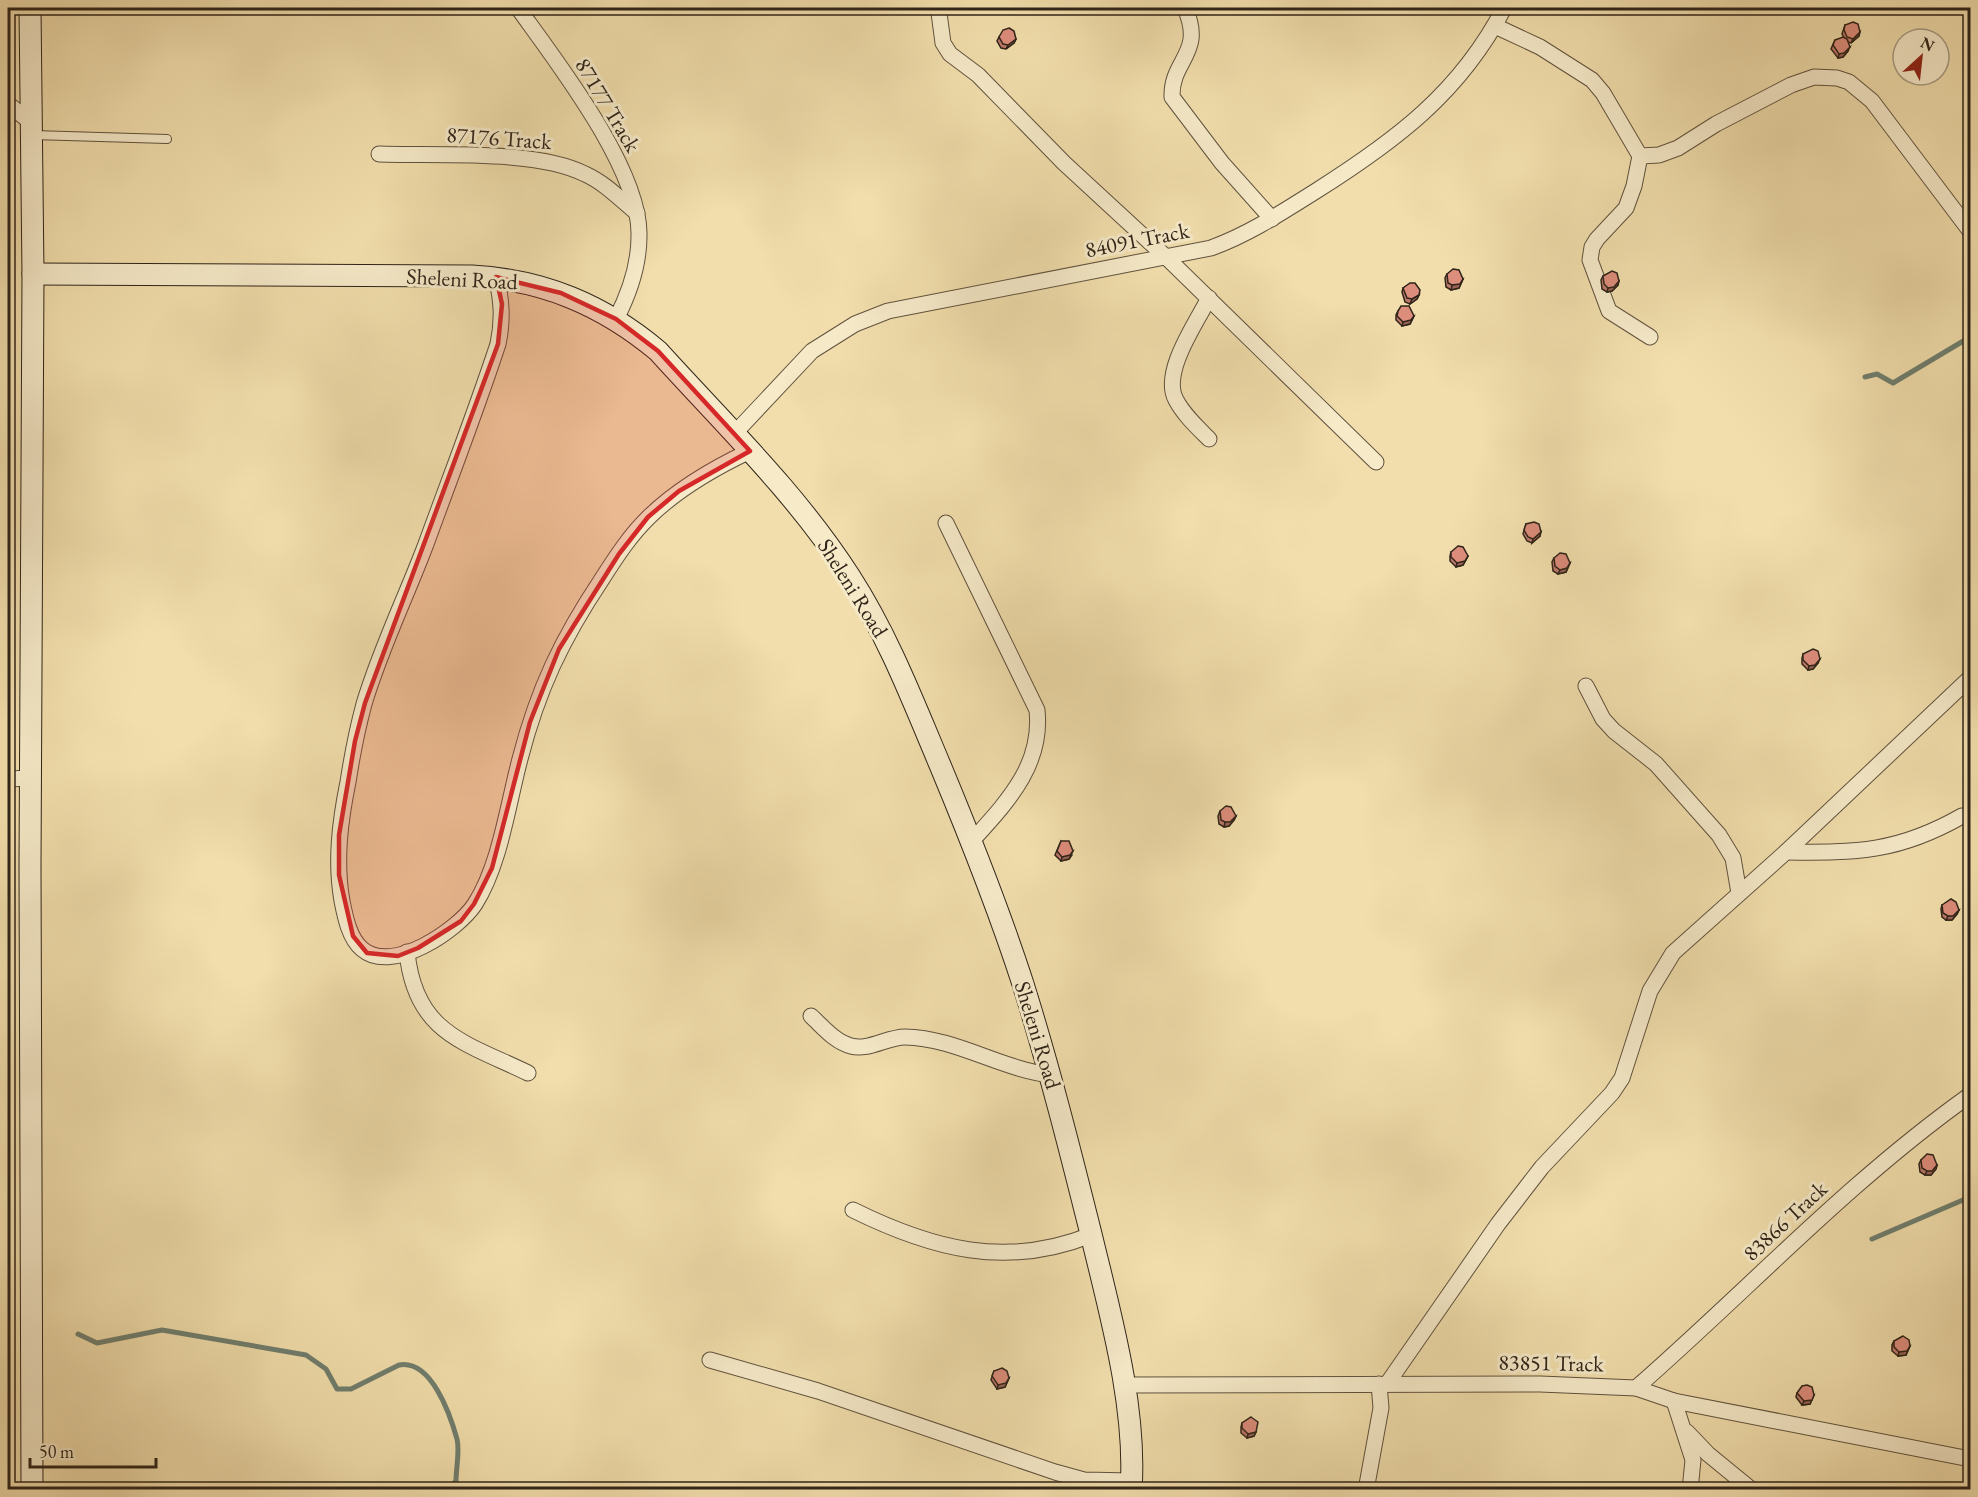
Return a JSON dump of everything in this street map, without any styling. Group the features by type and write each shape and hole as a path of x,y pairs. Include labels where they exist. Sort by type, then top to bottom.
{"street":[{"path":"30,8 33,274 32,1490"},
{"name":"87177 Track","path":"518,8 561,69 606,141 632,193 639,234 632,282 616,319"},
{"path":"1185,8 1191,26 1192,45 1174,81 1172,97 1222,163 1272,219"},
{"name":"84091 Track","path":"733,435 812,351 855,324 909,306 1211,248 1237,238 1272,219 1411,126 1449,89 1495,26 1504,8"},
{"path":"939,13 943,43 950,54 978,75 1064,163 1209,298 1376,462"},
{"path":"1495,26 1540,47 1592,80 1603,93 1640,156 1634,186 1626,208 1597,239 1592,247 1590,260 1609,311 1650,337"},
{"path":"1640,156 1659,156 1678,148 1716,124 1791,85 1814,77 1837,78 1849,82 1872,101 1971,231"},
{"path":"8,104 32,129"},
{"name":"87176 Track","path":"379,154 520,158 566,166 602,184 637,213"},
{"name":"Sheleni Road","path":"33,274 496,277 561,292 616,319 658,351 750,452 836,555 879,625 971,842 1018,971 1051,1075 1091,1235 1124,1385 1131,1485"},
{"path":"496,277 502,304 502,324 498,344 365,703 343,807 339,875 345,914 358,946 367,953 381,956 407,952 445,933 461,921 483,889 492,868 540,690 559,649 619,554 648,517 679,491 750,452"},
{"path":"1209,298 1176,361 1171,380 1175,399 1209,439"},
{"path":"946,523 1037,710 1039,726 1037,746 1020,781 971,842"},
{"path":"1366,1490 1381,1408 1383,1384 1498,1224 1542,1167 1617,1085 1629,1062 1650,991 1660,971 1686,940 1786,852 1971,678"},
{"path":"1586,686 1608,725 1656,764 1719,836 1733,858 1739,893"},
{"path":"8,779 31,778"},
{"path":"1786,852 1830,853 1899,845 1919,839 1962,816"},
{"path":"407,952 410,978 417,997 435,1023 474,1047 528,1073"},
{"path":"811,1016 838,1040 859,1048 892,1038 914,1038 953,1046 1020,1071 1051,1075"},
{"name":"83866 Track","path":"1636,1388 1702,1331 1839,1200 1917,1134 1971,1095"},
{"path":"853,1210 935,1245 962,1250 1017,1252 1045,1249 1091,1235"},
{"path":"710,1360 818,1391 1055,1472 1084,1480 1131,1485"},
{"name":"83851 Track","path":"1124,1385 1540,1384 1636,1388 1674,1401 1971,1459"},
{"path":"1674,1401 1692,1460 1690,1490"},
{"path":"1684,1429 1715,1460 1752,1490"}],"lane":[{"path":"32,129 167,139"}],"highlighted area":[{"path":"496,277 561,293 616,319 658,351 750,451 679,491 648,517 619,554 559,649 530,722 492,868 474,904 461,921 418,948 398,956 367,953 353,936 339,875 339,835 355,741 365,703 498,344 502,304"}],"building":[{"path":"1853,22 1858,24 1860,32 1853,39 1847,37 1844,30 1845,25"},
{"path":"1009,28 1014,31 1016,39 1008,45 1003,44 999,37 1003,30"},
{"path":"1843,37 1847,39 1850,47 1844,53 1839,54 1833,45 1835,40"},
{"path":"1453,269 1459,270 1463,279 1460,284 1448,283 1447,274"},
{"path":"1612,271 1617,273 1619,281 1614,287 1608,288 1604,284 1603,276"},
{"path":"1410,283 1415,283 1420,290 1419,295 1412,299 1407,298 1403,288"},
{"path":"1401,306 1409,306 1414,316 1411,320 1403,322 1397,316"},
{"path":"1534,522 1539,524 1541,532 1533,539 1528,537 1524,530 1526,524"},
{"path":"1458,546 1463,547 1468,556 1465,561 1457,563 1451,557 1451,552"},
{"path":"1560,553 1566,554 1570,563 1567,568 1560,570 1555,566 1554,558"},
{"path":"1813,649 1818,651 1820,659 1815,665 1809,666 1803,660 1803,654"},
{"path":"1226,806 1231,807 1236,816 1230,822 1221,820 1220,811"},
{"path":"1061,841 1069,841 1073,851 1070,855 1062,857 1057,851"},
{"path":"1951,899 1956,902 1959,910 1953,916 1948,916 1943,913 1942,905"},
{"path":"1927,1154 1933,1155 1937,1165 1932,1171 1922,1168 1921,1160"},
{"path":"1903,1336 1909,1340 1910,1346 1907,1351 1899,1352 1894,1347 1894,1341"},
{"path":"1002,1368 1007,1371 1009,1378 1006,1383 998,1385 992,1376 994,1371"},
{"path":"1802,1386 1812,1387 1814,1395 1812,1400 1804,1401 1797,1393"},
{"path":"1251,1417 1258,1422 1256,1432 1248,1434 1242,1428 1242,1423"}],"waterway":[{"path":"1865,377 1877,374 1893,383 1970,337"},
{"path":"1872,1239 1970,1197"},
{"path":"78,1334 97,1343 162,1330 306,1355 326,1369 337,1389 351,1389 399,1365 410,1365 430,1379 437,1390 457,1439 456,1481 447,1490"}]}
